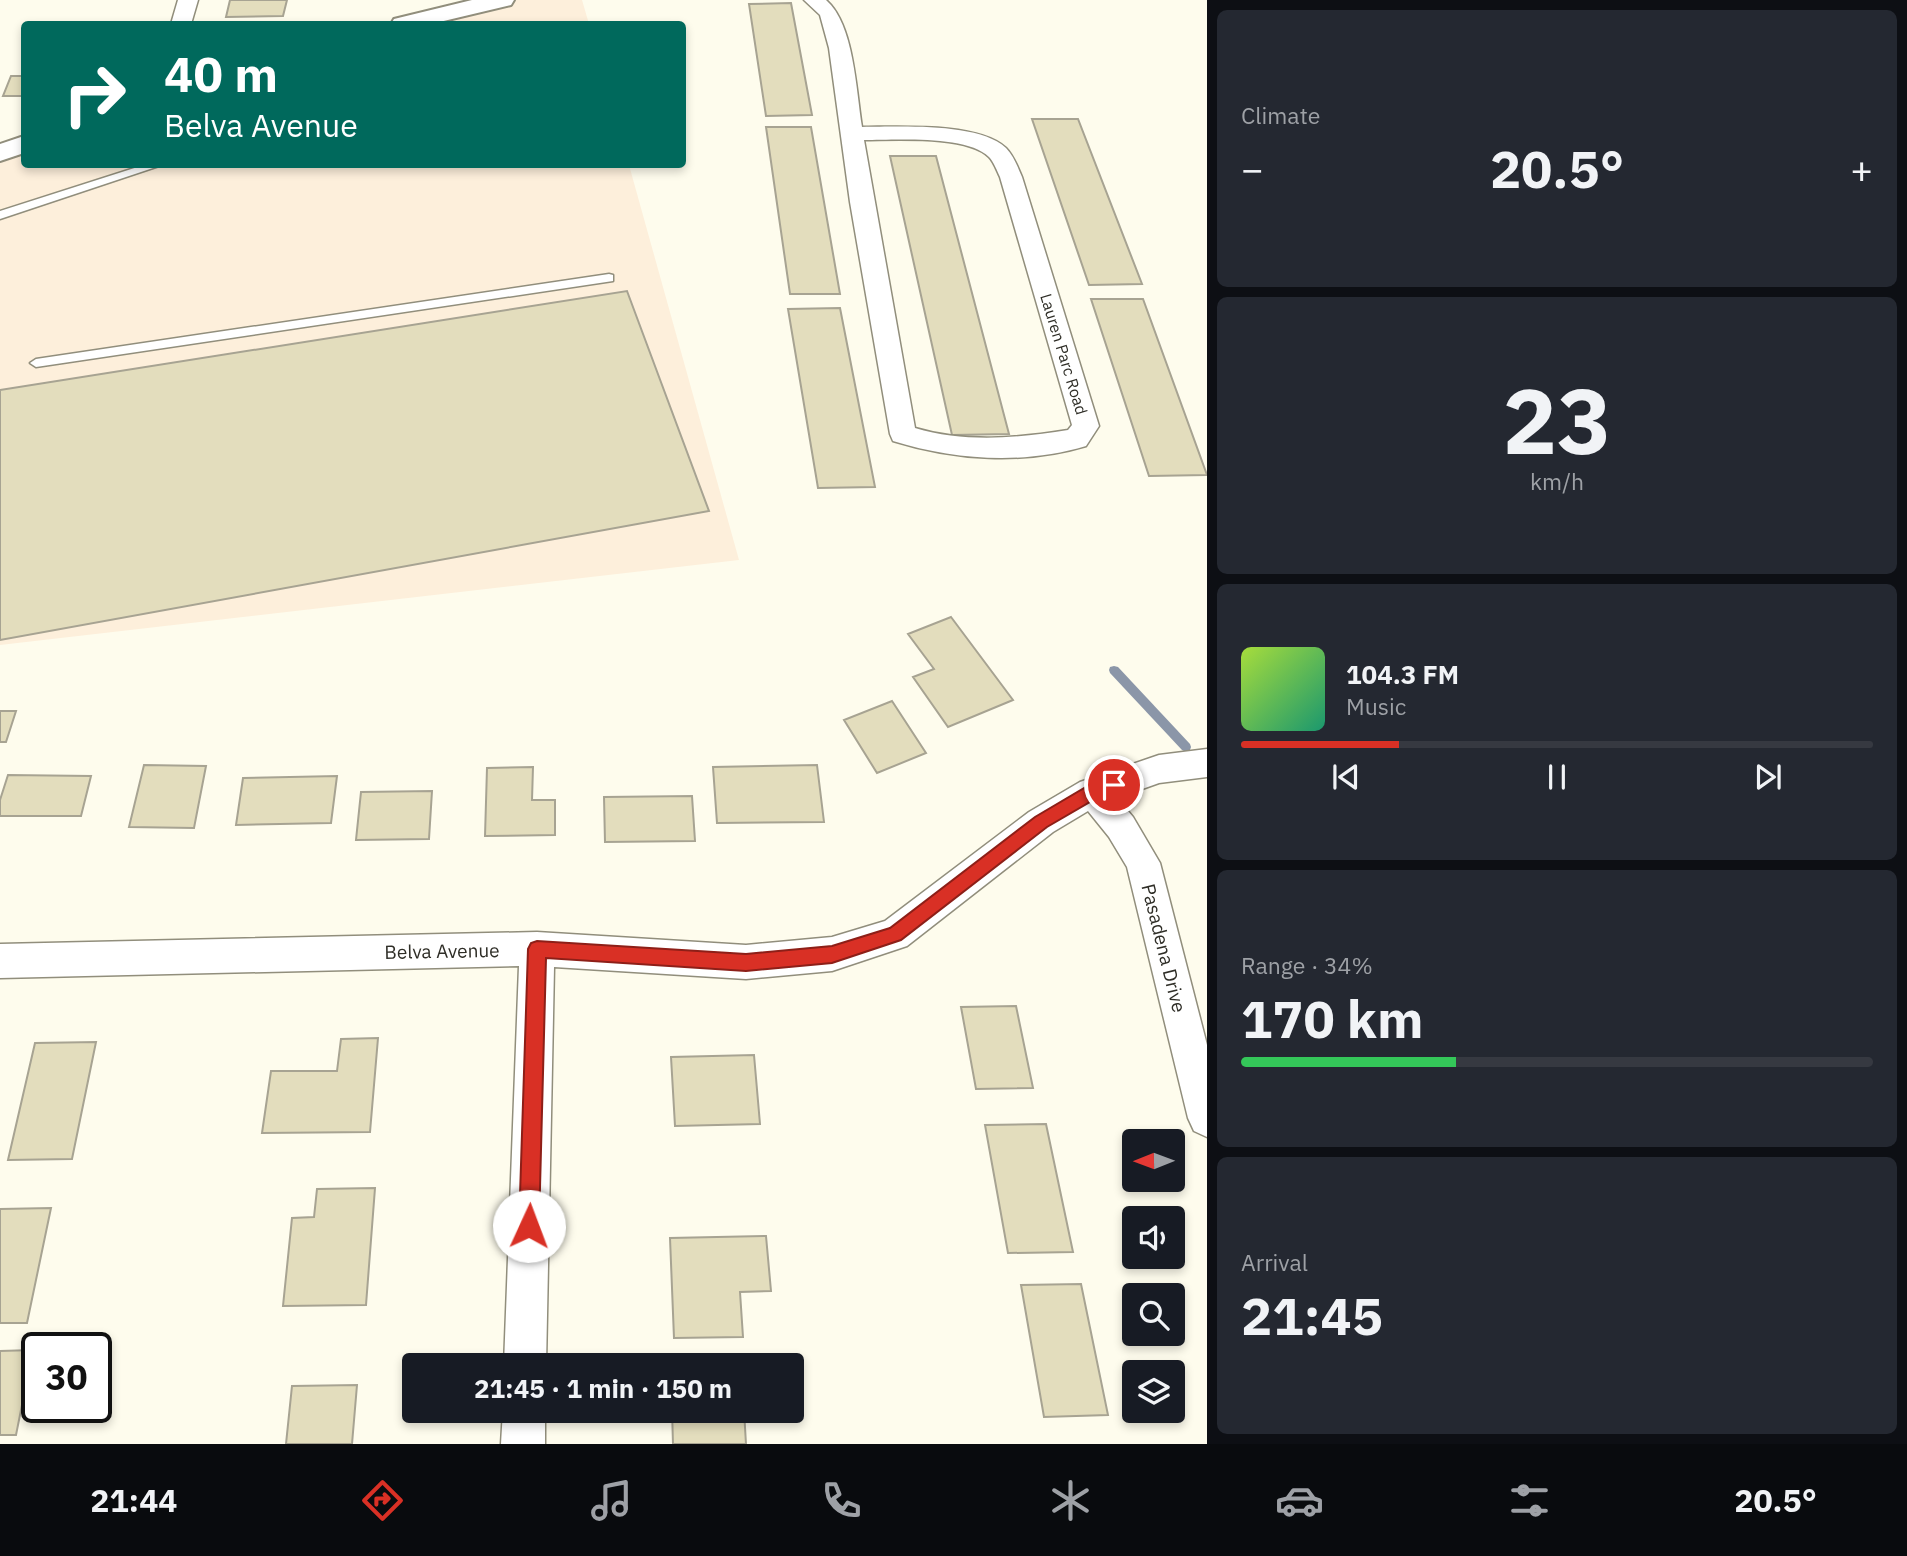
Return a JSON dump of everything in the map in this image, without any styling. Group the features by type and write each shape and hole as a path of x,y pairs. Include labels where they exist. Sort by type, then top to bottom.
{"main road":[{"path":"415,21 502,0"},
{"path":"0,153 21,145"}],"street":[{"path":"182,21 188,0"},
{"name":"Lauren Parc Road","path":"814,0 829,13 836,37 851,133 903,434 923,442 960,446 1025,447 1076,439 1086,426 1011,177 998,152 980,143 947,136 851,133"},
{"name":"Belva Avenue","path":"0,961 537,949 746,962 832,954 895,934 1041,822 1092,792 1159,769 1207,762"},
{"name":"Pasadena Drive","path":"1092,792 1121,827 1143,863 1207,1118"},
{"path":"525,1353 537,949"},
{"path":"523,1444 524,1423"}],"lane":[{"path":"0,215 147,168"},
{"path":"36,363 609,278"}],"shaded area":[{"path":"483,0 582,0 588,21 405,21"},
{"path":"21,147 21,168 630,168 739,560 0,645 0,155"}],"building":[{"path":"230,0 287,0 283,16 226,17"},
{"path":"791,3 812,115 766,116 749,4"},
{"path":"11,76 21,76 21,96 3,96"},
{"path":"1032,119 1078,119 1142,284 1089,285"},
{"path":"766,127 811,127 840,294 790,294"},
{"path":"890,156 936,156 1009,434 952,435"},
{"path":"627,291 709,511 0,640 0,390"},
{"path":"1091,299 1143,299 1207,475 1149,476"},
{"path":"840,308 875,487 818,488 788,309"},
{"path":"951,617 1013,700 948,727 913,677 934,669 908,634"},
{"path":"892,701 926,753 877,773 844,720"},
{"path":"0,711 16,711 6,742 0,742"},
{"path":"144,765 206,766 194,828 129,827"},
{"path":"817,765 824,822 717,823 713,767"},
{"path":"533,767 532,800 555,800 555,835 485,836 487,768"},
{"path":"8,775 91,776 81,816 0,816 0,800"},
{"path":"337,776 331,823 236,825 243,778"},
{"path":"432,791 429,839 356,840 361,792"},
{"path":"692,796 695,841 605,842 604,797"},
{"path":"1016,1006 1033,1088 976,1089 961,1007"},
{"path":"378,1038 370,1132 262,1133 271,1071 337,1071 341,1039"},
{"path":"96,1042 72,1159 8,1160 35,1043"},
{"path":"754,1055 760,1124 675,1126 671,1057"},
{"path":"1046,1124 1073,1252 1008,1253 985,1125"},
{"path":"375,1188 366,1305 283,1306 292,1218 314,1217 317,1189"},
{"path":"51,1208 27,1323 0,1323 0,1209"},
{"path":"766,1236 771,1291 740,1292 743,1337 674,1338 670,1238"},
{"path":"1081,1284 1108,1415 1044,1417 1021,1285"},
{"path":"21,1350 21,1410 16,1435 0,1435 0,1351"},
{"path":"357,1385 352,1444 286,1444 292,1386"},
{"path":"672,1423 745,1423 746,1444 673,1444"}],"waterway":[{"path":"1114,670 1186,747"}],"route":[{"path":"529,1226 537,949 746,962 832,954 895,934 1041,822 1092,792 1114,785"}]}
